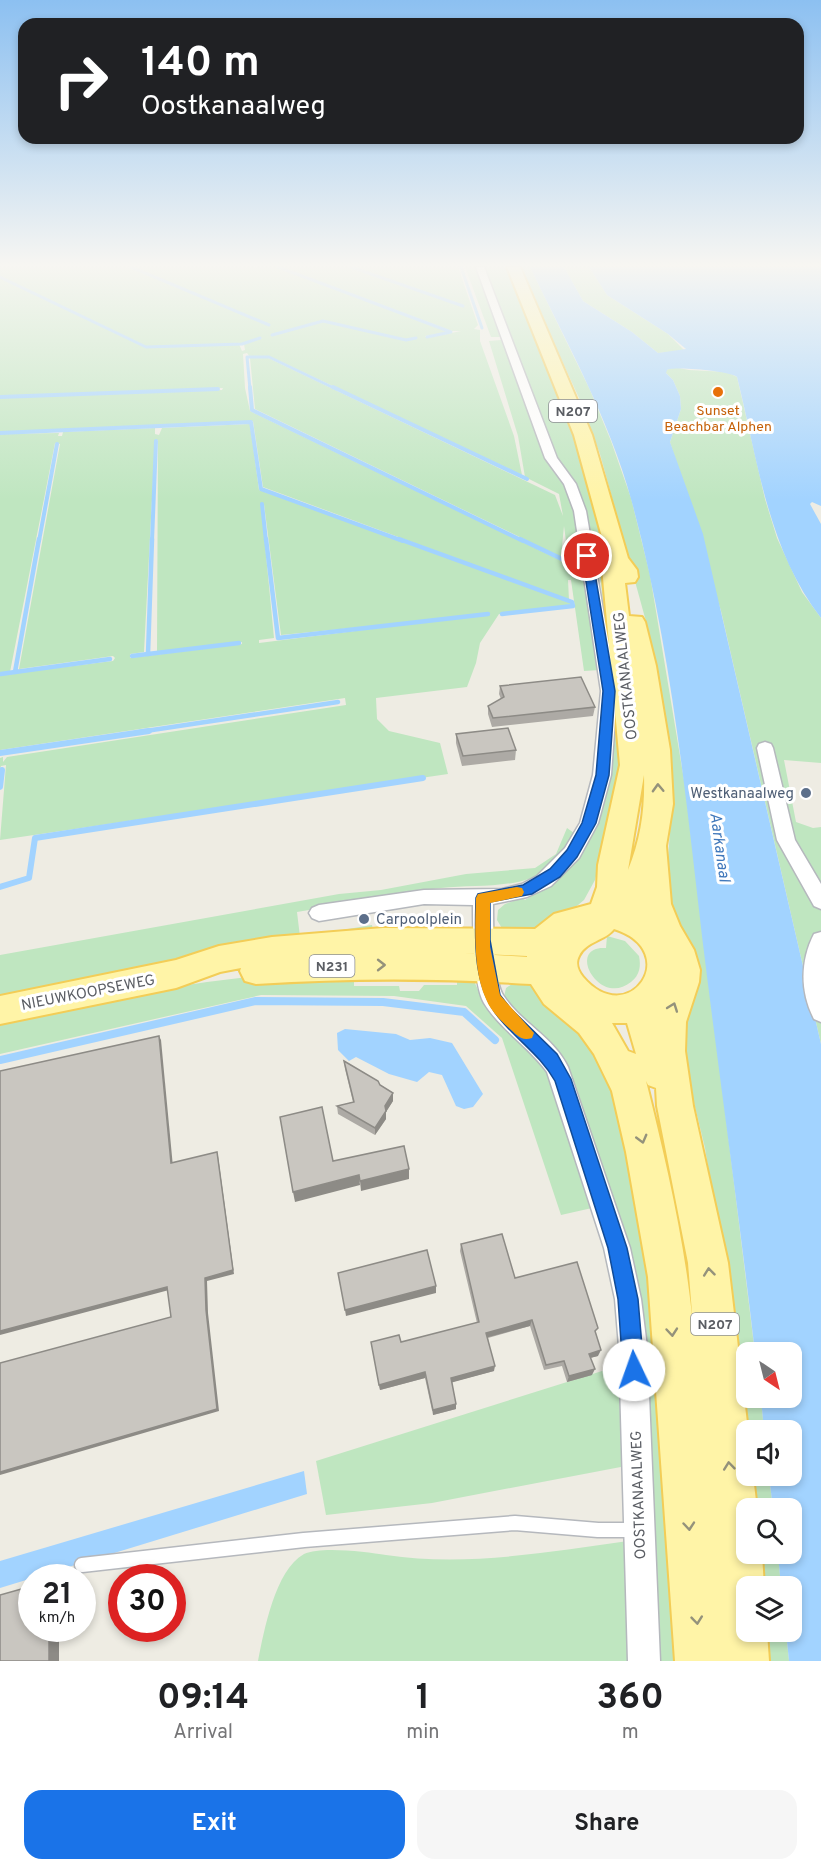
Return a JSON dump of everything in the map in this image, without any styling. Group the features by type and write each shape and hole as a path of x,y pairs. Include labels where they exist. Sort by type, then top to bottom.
{"main road":[{"name":"OOSTKANAALWEG","path":"545,345 583,435 618,560 626,570 657,750 659,804 652,846"},
{"name":"OOSTKANAALWEG","path":"596,915 612,887 613,865 633,765 613,567 618,560"},
{"name":"N207","path":"634,924 636,894 652,846"},
{"name":"N207","path":"652,846 656,904 666,930 678,950 684,970 683,982 672,1009 667,1030 675,1106 708,1263 737,1545 743,1661"},
{"name":"N207","path":"596,915 599,927 576,936 565,948 561,964 548,985 558,998 585,1008 627,1083 645,1152 668,1277 701,1661"},
{"path":"554,976 543,953 550,936 562,925 596,915 634,924 657,945 664,964 662,982 643,1003 619,1009 585,1008"},
{"name":"NIEUWKOOPSEWEG","path":"0,1010 176,974 342,965 444,965 542,941 550,936"},
{"name":"NIEUWKOOPSEWEG","path":"485,955 554,976"},
{"name":"N207","path":"643,1003 645,1028 658,1070 675,1106"}],"street":[{"name":"OOSTKANAALWEG","path":"509,345 551,458 570,484 580,511 609,691 602,775 589,823 572,854 544,881 526,890 483,898 485,955 491,992 498,1005 543,1049 557,1067 617,1248 628,1299 633,1347 644,1661"},
{"path":"765,748 786,840 821,901"},
{"path":"320,913 424,897 483,898"},
{"path":"821,940 812,974 821,1013"}],"lane":[{"path":"91,1564 304,1540 515,1523 598,1530 639,1530"}],"green space":[{"path":"0,345 139,345 146,348 239,345 242,351 245,350 244,345 481,345 514,436 522,475 269,356 264,356 555,495 563,516 559,494 525,477 518,436 490,345 503,345 543,450 567,487 574,503 600,670 584,671 571,580 568,580 569,600 263,487 253,421 0,432 0,398 222,390 223,388 0,396","holes":["247,353 250,357 256,356 250,358 255,409 561,557 564,526 570,571 564,562 250,411 245,388 243,354"]},
{"path":"142,345 207,345 147,347"},
{"path":"512,345 543,345 560,385 604,531 614,652 608,646 601,584 585,510 571,478 557,458"},
{"path":"555,345 568,345 590,390 631,498 650,575 685,786 754,1342 736,1342 736,1370 730,1310 705,1148 686,1070 667,873 672,803 659,688 647,625 600,454 579,398"},
{"path":"647,345 679,345 685,351 658,353"},
{"path":"674,367 727,372 737,377 765,499 777,538 802,592 821,618 821,763 784,760 796,822 813,828 821,827 821,1044 721,611 670,442 681,409 680,396 673,380 666,373 666,370"},
{"path":"250,424 259,490 572,602 571,605 499,614 480,643 476,663 467,687 376,698 377,719 389,731 440,743 448,774 0,840 6,765 1,766 0,769 0,758 3,757 3,762 7,757 346,705 345,698 0,750 0,675 113,661 115,658 113,656 19,669 60,444 55,443 10,672 0,673 0,434 59,433 58,436 62,436 63,432 155,428 155,434 159,435 162,428","holes":["158,440 157,652 242,642 242,644 130,658 130,654 144,652 155,441","261,503 264,504 281,635 491,614 259,643 259,640 274,638"]},
{"path":"622,695 620,760 613,813 595,880 584,900 537,931 503,930 497,920 498,910 505,904 522,898 525,900 556,882 588,841 611,769 614,750 614,699"},
{"path":"567,828 574,833 567,846 551,865 532,878 499,885 441,888 405,893 297,912 300,937 372,925 373,931 0,997 0,955 339,894 381,890 466,874 535,868 556,854"},
{"path":"607,936 625,941 639,956 638,973 631,982 619,988 608,987 598,982 591,974 587,964 588,956 594,950 606,948"},
{"path":"281,973 354,978 354,986 399,986 400,991 419,991 424,985 457,985 457,977 474,981 484,1003 532,1051 550,1075 592,1208 561,1215 502,1038 466,1006 394,996 261,995 0,1054 0,1024 116,996"},
{"path":"515,982 530,984 585,1034 611,1085 623,1131 649,1262 676,1661 655,1661 615,1205 576,1086 564,1062 504,997 506,988"},
{"path":"618,1366 626,1466 432,1503 326,1515 316,1461"},
{"path":"740,1408 762,1408 763,1420 741,1420"},
{"path":"748,1486 770,1486 772,1498 749,1498"},
{"path":"628,1541 630,1661 258,1661 272,1602 278,1587 285,1573 304,1554 332,1550 416,1558 477,1559"},
{"path":"756,1564 779,1564 780,1576 757,1576"},
{"path":"758,1642 787,1642 789,1661 759,1661"}],"water":[{"name":"Aarkanaal","path":"568,345 647,345 658,353 686,349 681,345 821,345 821,506 812,502 810,504 821,524 821,618 803,591 776,533 737,377 714,371 690,369 672,369 667,370 666,373 673,380 680,396 681,409 670,442 703,534 821,1044 821,1661 789,1661 787,1642 802,1642 802,1576 780,1576 779,1564 802,1564 802,1498 772,1498 770,1486 802,1486 802,1420 763,1420 762,1408 802,1408 802,1342 754,1342 675,716 666,661 645,553 631,499 599,410"},
{"path":"345,1029 396,1034 410,1040 430,1038 452,1043 483,1094 473,1107 464,1109 456,1106 442,1075 429,1072 417,1082 389,1074 356,1057 349,1061 338,1050 337,1033"},
{"path":"304,1471 307,1494 78,1564 18,1564 18,1582 0,1588 0,1561"}],"building":[{"path":"581,677 595,707 493,718 488,706 504,697 500,686"},
{"path":"508,728 516,750 463,756 456,734"},
{"path":"159,1036 171,1163 217,1152 233,1270 205,1278 206,1310 217,1409 0,1472 0,1363 171,1317 167,1287 0,1331 0,1071"},
{"path":"344,1061 378,1081 380,1085 393,1093 385,1106 386,1111 375,1128 337,1106 354,1102"},
{"path":"322,1107 333,1161 404,1146 409,1169 360,1181 359,1175 293,1192 280,1117"},
{"path":"502,1234 515,1278 577,1262 598,1328 595,1331 601,1350 589,1354 595,1369 569,1376 564,1361 546,1365 532,1320 486,1333 495,1366 451,1378 456,1404 433,1410 425,1372 379,1385 371,1342 399,1335 401,1342 479,1322 461,1244"},
{"path":"427,1250 436,1286 345,1310 338,1273"},
{"path":"18,1590 18,1642 49,1642 49,1661 0,1661 0,1595"}],"waterway":[{"path":"141,345 146,347 226,345"},
{"path":"250,389 247,357 269,357 336,389"},
{"path":"250,387 252,410 523,541"},
{"path":"333,387 527,479"},
{"path":"0,397 218,389"},
{"path":"0,433 251,422 261,489 403,541"},
{"path":"152,541 156,441"},
{"path":"39,541 57,444"},
{"path":"262,504 266,541"},
{"path":"15,672 39,539"},
{"path":"148,654 152,539"},
{"path":"266,539 278,638 488,614"},
{"path":"399,539 572,602 573,606 502,614"},
{"path":"520,539 564,560"},
{"path":"148,654 239,643"},
{"path":"132,656 148,654"},
{"path":"15,672 110,659"},
{"path":"1,674 15,672"},
{"path":"139,732 338,702"},
{"path":"0,753 149,731"},
{"path":"0,787 2,770"},
{"path":"0,887 29,878 35,838 423,778"},
{"path":"0,1060 256,1001 383,1002 464,1012 495,1040"}],"slow traffic":[{"path":"517,892 483,898 482,932 492,997 526,1033"}],"place":[{"name":"Sunset Beachbar Alphen","path":"718,392"},
{"name":"Westkanaalweg","path":"806,793"},
{"name":"Carpoolplein","path":"364,919"}],"route":[{"path":"587,556 609,691 602,775 598,791 589,823 581,839 572,854 555,873 526,890 483,898 482,940 492,997 506,1014 543,1049 563,1079 617,1248 628,1299 634,1370"}]}
